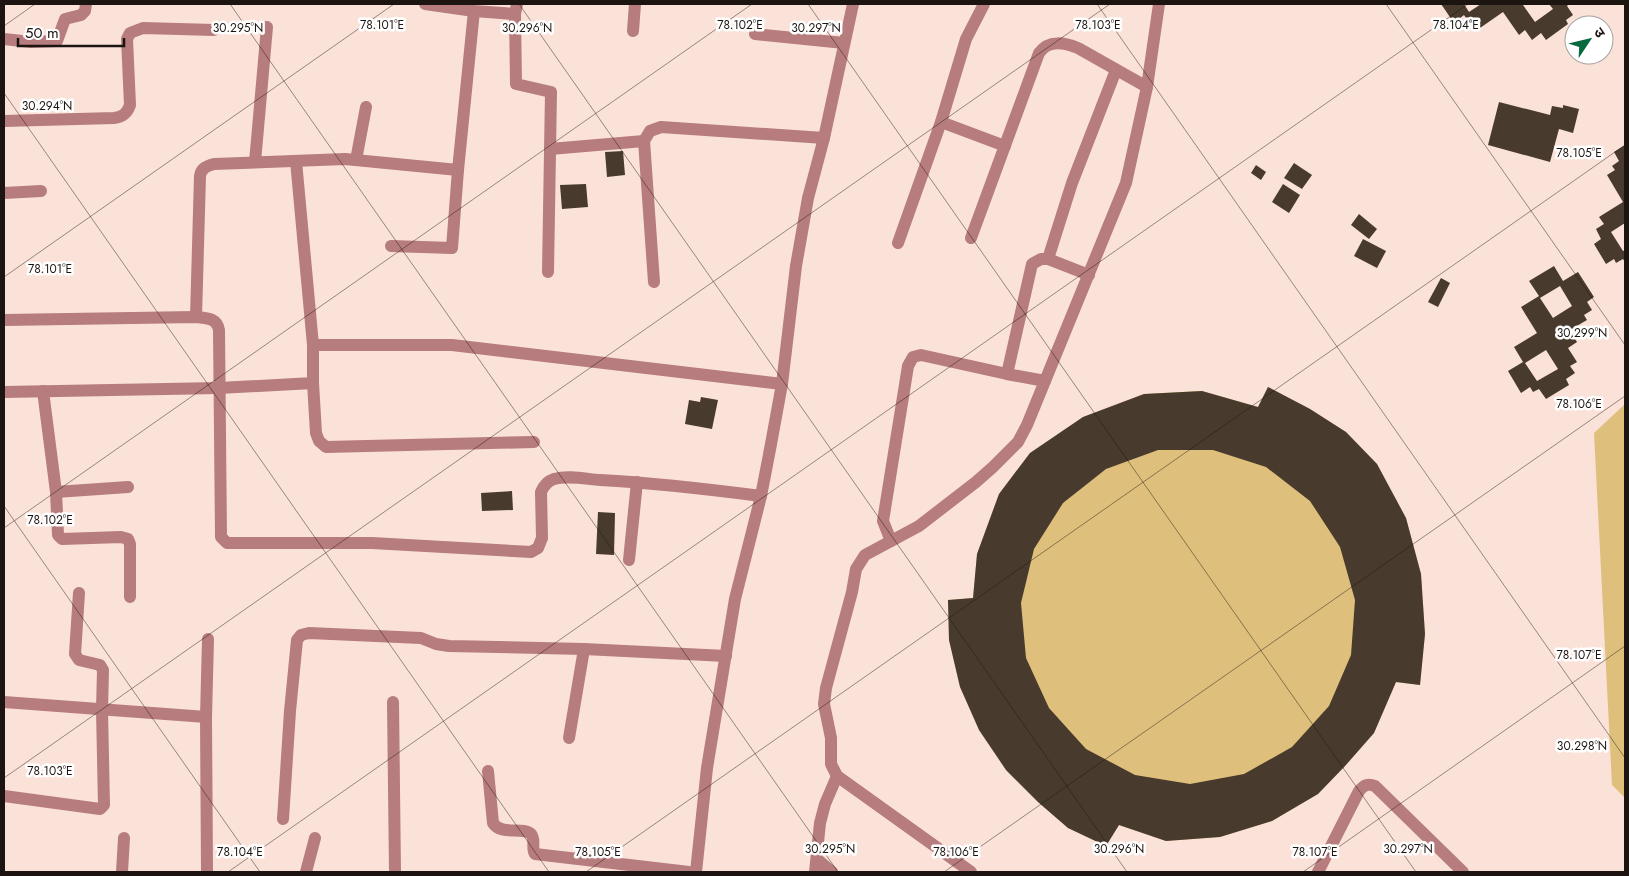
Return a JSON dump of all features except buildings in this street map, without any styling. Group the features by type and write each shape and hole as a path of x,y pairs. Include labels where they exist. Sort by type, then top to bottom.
{"street":[{"path":"4,39 58,42 63,21 66,17 81,16 85,11 86,4"},
{"path":"425,4 474,11 516,9 516,84 550,92 548,272"},
{"path":"633,30 635,4"},
{"path":"696,872 707,768 735,599 761,496 782,384 798,256 808,198 824,138 853,4"},
{"path":"898,243 941,122 966,39 984,4"},
{"path":"972,872 837,776 831,764 830,738 824,704 826,688 858,564 865,555 933,517 994,468 1022,435 1126,183 1147,87 1159,4"},
{"path":"391,246 452,248 474,11"},
{"path":"255,162 267,27"},
{"path":"4,121 114,118 122,116 130,106 127,40 130,33 143,28 214,30"},
{"path":"755,34 844,43"},
{"path":"971,238 1042,48 1054,44 1068,45 1147,87"},
{"path":"1048,259 1072,183 1116,70"},
{"path":"356,160 366,107"},
{"path":"941,122 1005,146"},
{"path":"654,282 644,141 650,131 661,127 824,138"},
{"path":"550,149 644,141"},
{"path":"196,317 201,171 207,165 330,158 458,170"},
{"path":"296,161 313,345 313,383 318,441 326,447 534,442"},
{"path":"4,193 41,191"},
{"path":"1007,374 1030,268 1036,261 1048,259 1089,275"},
{"path":"4,320 196,317 212,319 219,326 221,537 228,543 372,543 531,552 538,548 542,538 541,492 548,481 553,479 637,482 761,496"},
{"path":"313,345 452,345 782,384"},
{"path":"891,542 883,521 910,361 916,355 921,355 1045,381"},
{"path":"4,392 219,388 313,383"},
{"path":"43,391 60,538 121,537 128,539 130,544 130,598"},
{"path":"629,560 637,482"},
{"path":"56,492 128,487"},
{"path":"4,796 100,809 105,803 102,667 79,660 75,654 79,593"},
{"path":"283,819 295,658 297,640 301,635 309,633 421,638 436,644 449,646 584,649 726,656"},
{"path":"208,639 206,717 208,872"},
{"path":"569,738 584,649"},
{"path":"4,702 206,717"},
{"path":"393,702 395,872"},
{"path":"488,771 492,823 500,829 531,834 535,854 690,872"},
{"path":"832,872 816,866 820,823 837,776"},
{"path":"1318,872 1359,791 1367,784 1375,786 1462,872"},
{"path":"122,872 124,838"},
{"path":"306,872 315,838"}],"shaded area":[{"path":"1268,387 1310,409 1346,432 1377,464 1406,518 1421,574 1425,634 1420,685 1396,682 1374,733 1345,766 1318,794 1272,821 1220,837 1166,841 1119,825 1106,846 1068,828 1038,802 1006,770 960,687 949,640 948,600 973,598 977,554 999,494 1030,453 1083,417 1144,394 1202,391 1258,407"},
{"path":"1625,404 1625,798 1612,785 1594,433"}]}
